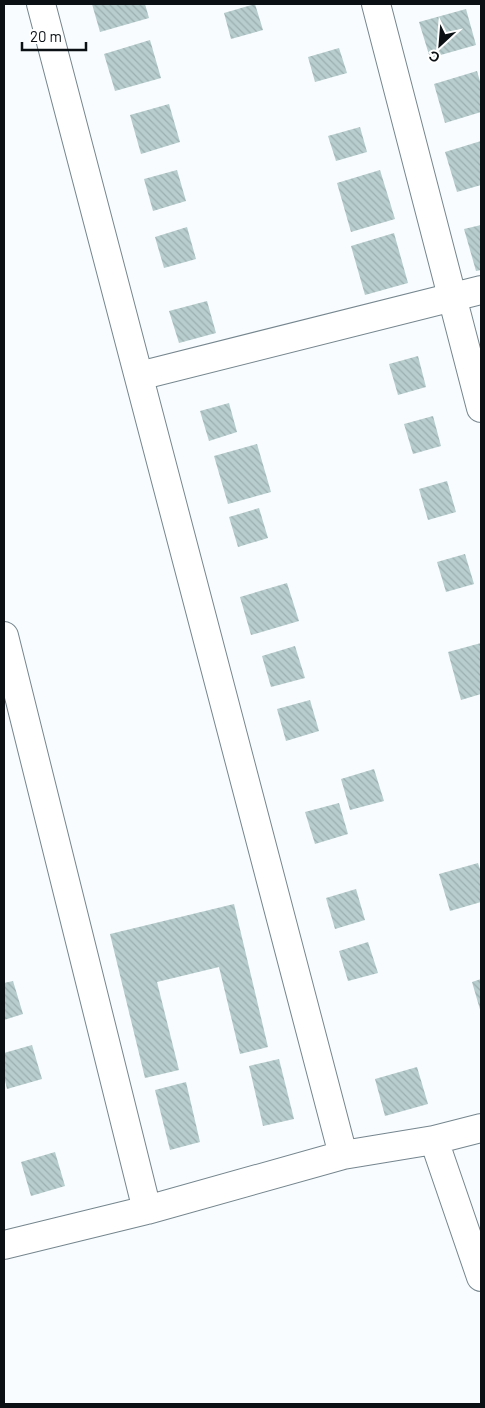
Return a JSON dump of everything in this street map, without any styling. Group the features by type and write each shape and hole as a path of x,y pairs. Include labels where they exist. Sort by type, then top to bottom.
{"lane":[{"path":"41,4 343,1155"},
{"path":"376,4 481,408"},
{"path":"140,376 481,290"},
{"path":"4,636 147,1210"},
{"path":"4,1246 147,1210 343,1155 434,1140 481,1128"},
{"path":"434,1140 481,1277"}],"building":[{"path":"92,4 145,4 149,18 100,32"},
{"path":"255,4 263,30 231,39 224,13"},
{"path":"466,9 476,45 430,58 419,22"},
{"path":"150,40 161,78 115,91 104,54"},
{"path":"339,48 347,73 315,82 308,57"},
{"path":"477,71 481,85 481,112 445,123 434,84"},
{"path":"169,104 180,142 141,154 130,115"},
{"path":"360,127 367,152 336,161 328,136"},
{"path":"481,141 481,185 457,192 445,152"},
{"path":"177,170 186,201 153,211 144,179"},
{"path":"380,170 395,219 351,232 337,183"},
{"path":"481,225 481,270 476,271 464,229"},
{"path":"187,227 196,259 164,268 155,237"},
{"path":"394,233 408,283 365,295 351,246"},
{"path":"207,301 216,333 179,343 169,311"},
{"path":"418,356 426,387 398,395 389,364"},
{"path":"229,403 237,432 209,441 200,411"},
{"path":"433,416 441,446 413,454 404,424"},
{"path":"257,444 271,492 228,504 214,456"},
{"path":"447,481 456,512 428,520 419,489"},
{"path":"259,508 268,538 238,547 229,517"},
{"path":"465,554 474,584 446,592 437,562"},
{"path":"287,583 299,621 251,635 240,597"},
{"path":"481,643 481,694 461,700 448,652"},
{"path":"295,646 305,678 271,687 262,656"},
{"path":"310,700 319,731 286,741 277,709"},
{"path":"374,769 384,801 350,810 341,779"},
{"path":"339,803 348,834 315,844 305,812"},
{"path":"478,863 481,872 481,902 450,911 439,874"},
{"path":"356,889 365,920 335,929 326,898"},
{"path":"234,904 268,1047 240,1054 219,967 157,982 179,1070 145,1078 110,934"},
{"path":"368,942 378,973 348,981 339,951"},
{"path":"481,979 481,1013 472,982"},
{"path":"13,981 23,1014 4,1020 4,983"},
{"path":"32,1045 42,1079 7,1089 4,1076 4,1053"},
{"path":"279,1059 294,1119 263,1126 249,1066"},
{"path":"417,1067 428,1104 385,1116 375,1079"},
{"path":"186,1082 200,1142 170,1150 155,1090"},
{"path":"55,1152 65,1186 31,1196 21,1162"}]}
